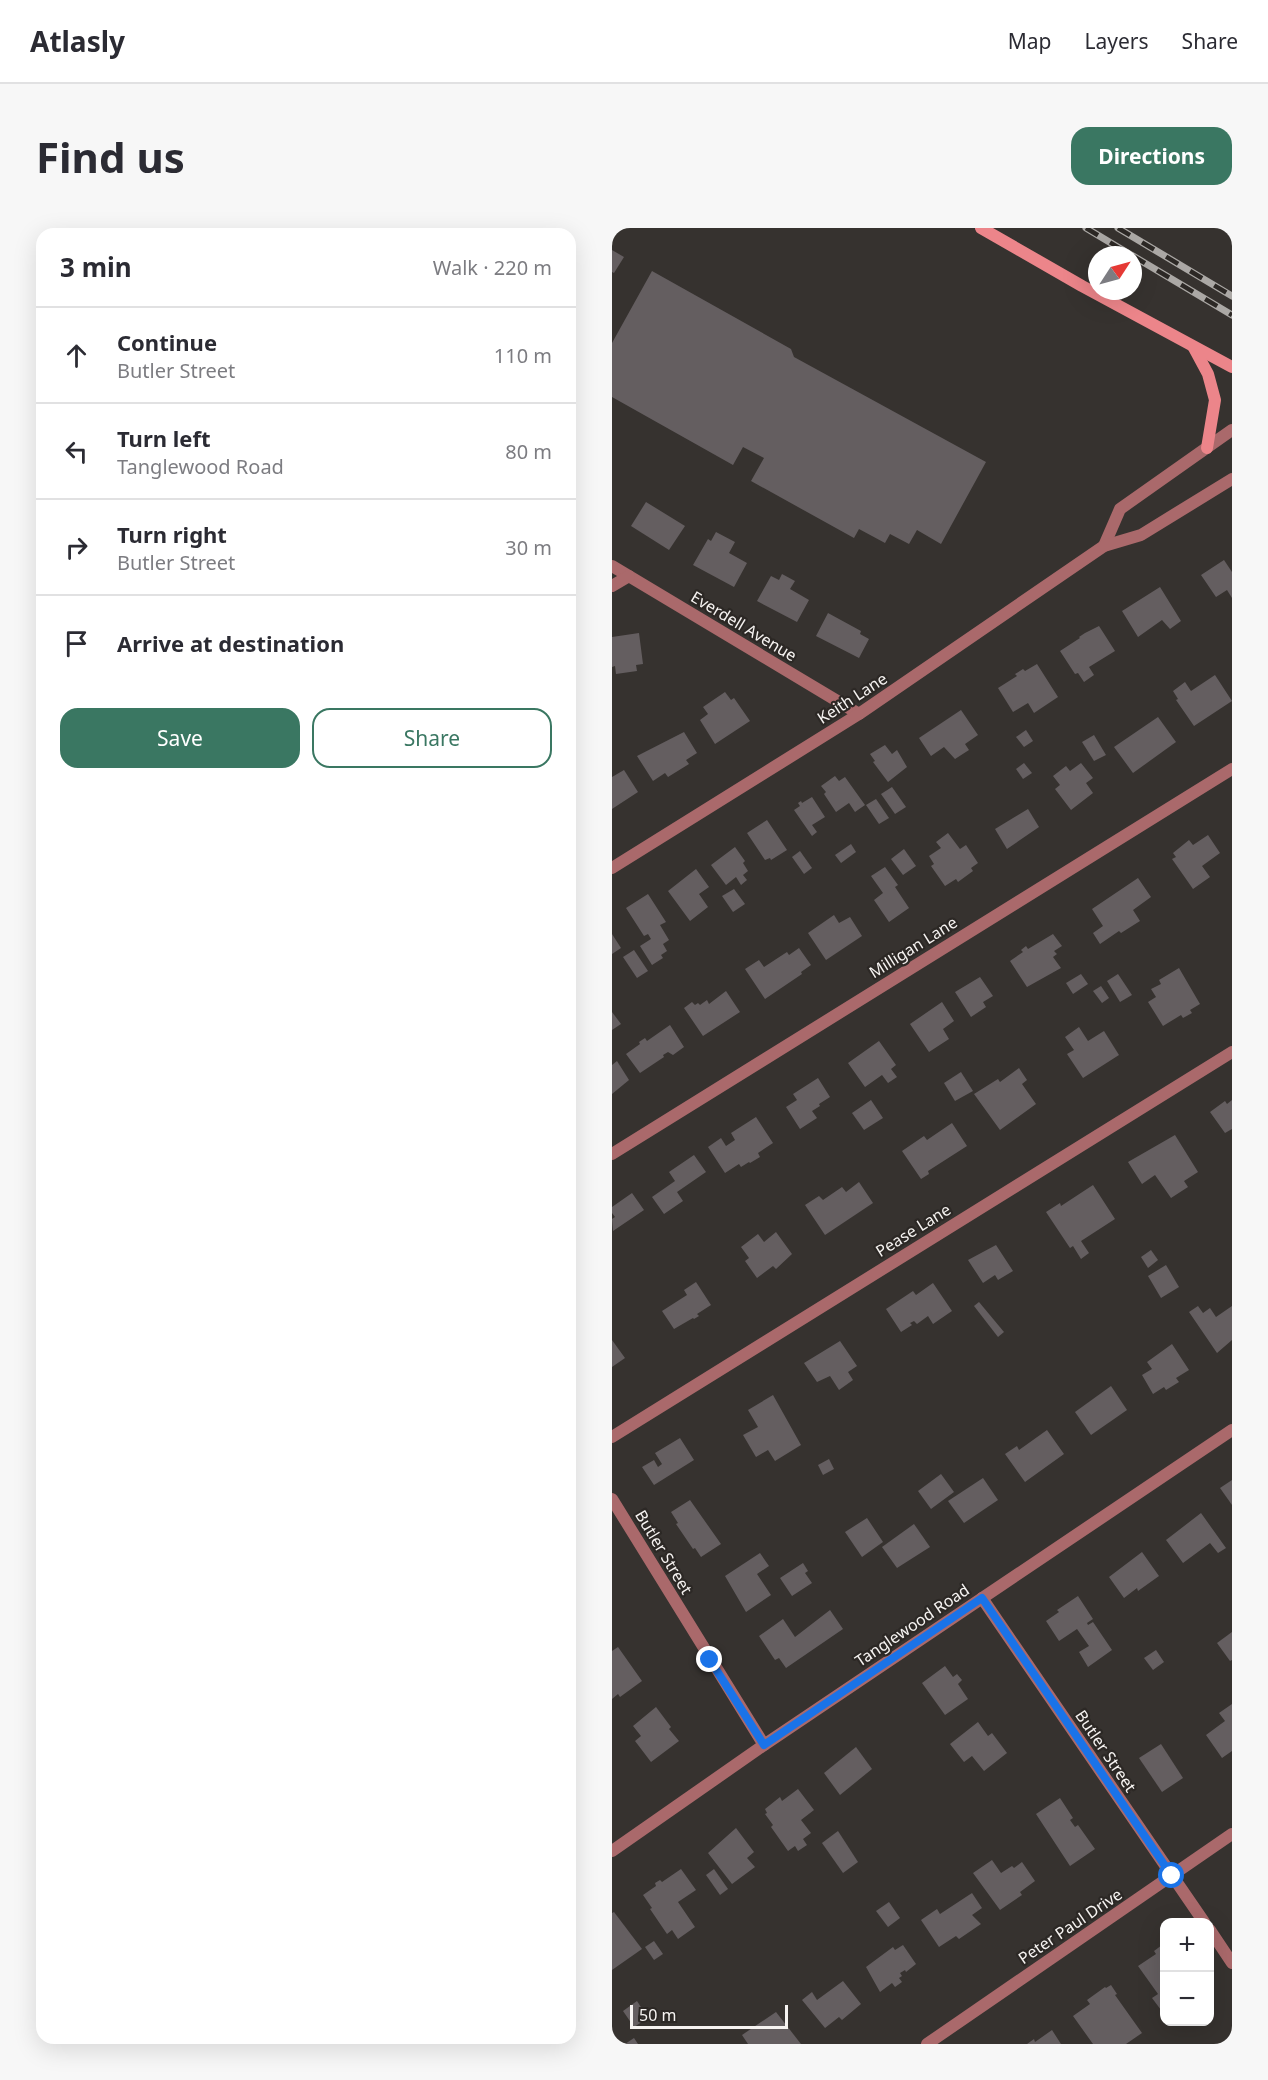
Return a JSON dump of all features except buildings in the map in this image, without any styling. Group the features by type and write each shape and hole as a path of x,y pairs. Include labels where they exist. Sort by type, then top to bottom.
{"main road":[{"path":"981,228 1082,286 1232,367"},
{"path":"1194,346 1208,374 1215,400 1207,448"}],"street":[{"path":"1104,546 1120,509 1232,430"},
{"name":"Keith Lane","path":"612,868 859,714 1104,546 1141,535 1232,479"},
{"name":"Everdell Avenue","path":"612,566 859,714"},
{"path":"612,586 629,576"},
{"name":"Milligan Lane","path":"612,1154 1232,769"},
{"name":"Pease Lane","path":"612,1437 1232,1052"},
{"name":"Tanglewood Road","path":"612,1851 764,1745 1232,1430"},
{"name":"Butler Street","path":"612,1499 764,1745"},
{"name":"Butler Street","path":"982,1598 1201,1918"},
{"name":"Peter Paul Drive","path":"927,2044 1232,1834"},
{"path":"1214,1937 1232,1963"}],"railway":[{"path":"1086,228 1116,246"},
{"path":"1118,228 1232,296"},
{"path":"1142,261 1232,315"}],"route":[{"path":"710,1660 764,1745 982,1598 1172,1876"}]}
